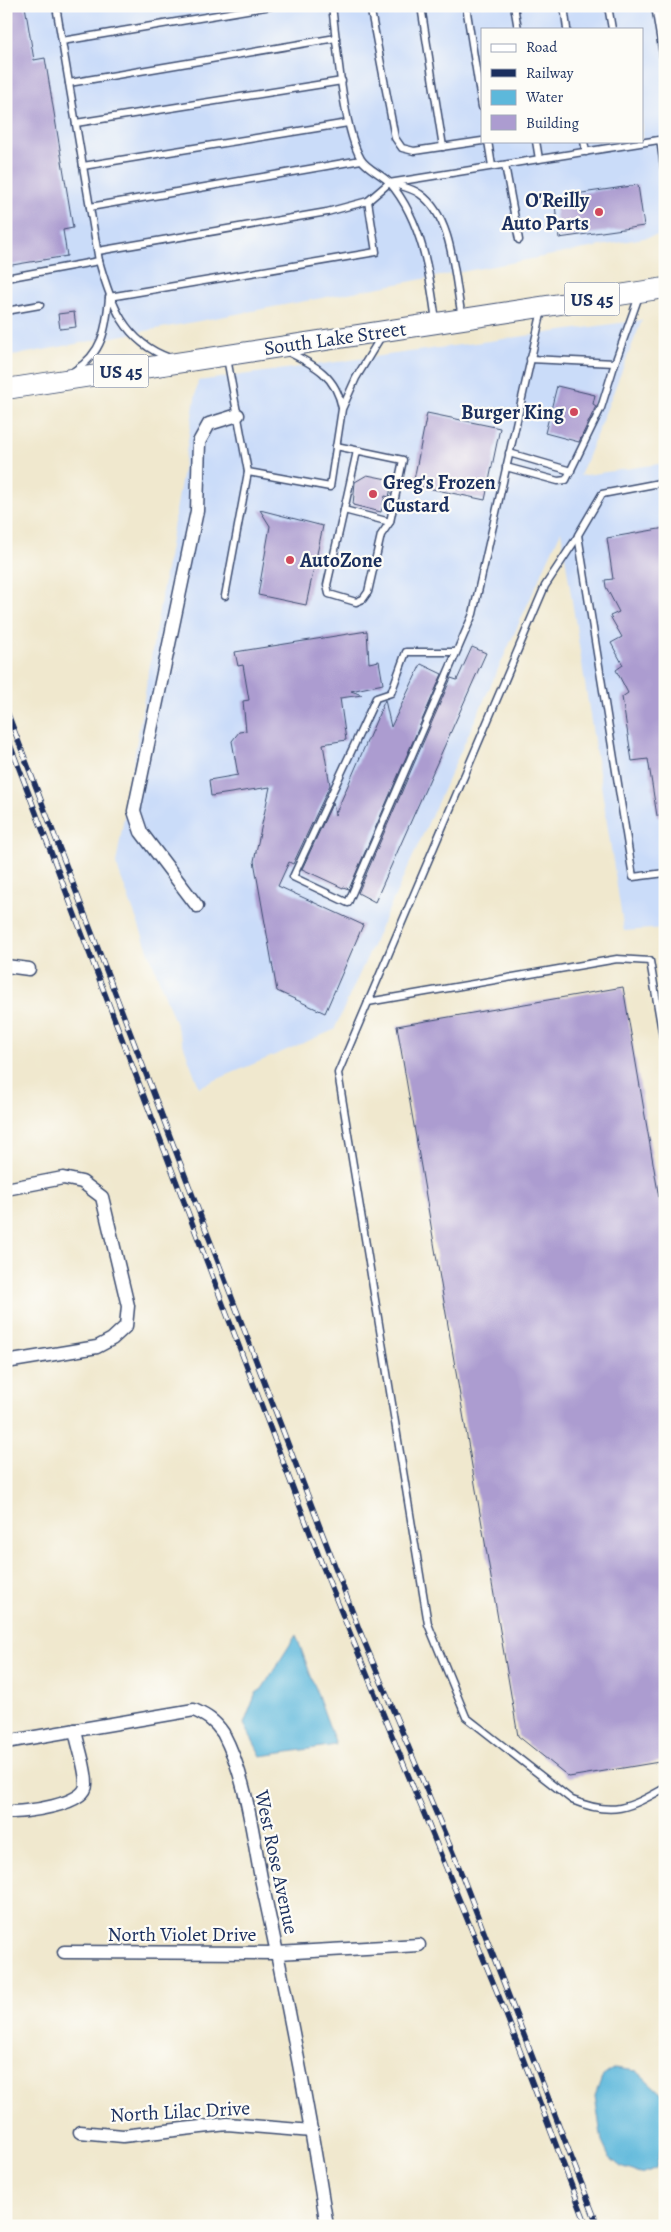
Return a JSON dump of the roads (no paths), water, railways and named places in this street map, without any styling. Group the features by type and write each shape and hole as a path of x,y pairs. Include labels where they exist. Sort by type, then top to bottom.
{"main road":[{"name":"South Lake Street","path":"6,389 665,288"}],"street":[{"path":"197,906 141,832 134,811 197,511 199,442 209,424 238,415"},
{"path":"6,966 29,969"},
{"path":"6,1188 63,1178 82,1182 102,1197 128,1306 126,1326 112,1339 97,1347 6,1362"},
{"name":"West Rose Avenue","path":"6,1742 194,1710 211,1718 222,1733 240,1776 312,2131 327,2226"},
{"path":"6,1812 71,1802 83,1794 87,1786 74,1730"},
{"name":"North Violet Drive","path":"64,1952 277,1953 419,1945"},
{"name":"North Lilac Drive","path":"80,2132 123,2136 226,2124 259,2125 312,2131"}],"lane":[{"path":"56,6 90,207 109,297 122,323 132,336 162,355 181,361"},
{"path":"62,41 271,6"},
{"path":"332,6 348,122 361,160 389,183 414,222 428,271 436,323"},
{"path":"370,6 396,138 402,148 414,151 481,141"},
{"path":"421,6 443,147"},
{"path":"466,6 481,101"},
{"path":"514,6 518,28"},
{"path":"564,6 567,28"},
{"path":"608,6 612,28"},
{"path":"655,6 665,67"},
{"path":"69,83 336,38"},
{"path":"76,123 342,81"},
{"path":"83,166 348,122"},
{"path":"644,142 662,140 665,173"},
{"path":"488,142 492,166"},
{"path":"536,142 539,159"},
{"path":"584,142 586,152"},
{"path":"98,250 327,212 368,201 389,183 586,152 630,143"},
{"path":"90,207 361,160"},
{"path":"505,165 519,240"},
{"path":"389,183 419,192 432,205 446,228 462,319"},
{"path":"109,297 376,252 368,201"},
{"path":"6,278 100,261"},
{"path":"506,467 558,481 566,480 601,408 615,362 641,291"},
{"path":"61,380 93,356 106,333 109,297"},
{"path":"6,311 40,305"},
{"path":"455,652 406,652 392,693 376,698 293,877 348,903 472,614 542,306"},
{"path":"248,472 330,487 342,410 356,378 385,330"},
{"path":"278,346 309,362 328,377 339,393 342,410"},
{"path":"225,596 248,472 226,354"},
{"path":"530,359 615,362"},
{"path":"336,446 403,460 390,522 381,535 368,592 363,599 356,602 329,594 327,585 358,451"},
{"path":"509,453 571,471"},
{"path":"665,482 602,494 578,536 545,586 338,1073 428,1624 466,1717 572,1800 592,1808 626,1808 665,1788"},
{"path":"344,510 390,522"},
{"path":"578,536 633,877 665,873"},
{"path":"368,1002 617,958 638,959 650,961 665,1050"}],"water":[{"path":"296,1635 336,1745 261,1756 244,1724 256,1693 262,1689"},
{"path":"614,2068 637,2071 665,2097 665,2143 660,2150 656,2168 642,2174 621,2167 609,2157 602,2142 595,2096 602,2077"}],"railway":[{"path":"6,709 359,1629 458,1865 598,2226"},
{"path":"6,734 323,1567 504,2009 587,2226"}],"place":[{"name":"O'Reilly Auto Parts","path":"599,212"},
{"name":"Burger King","path":"574,412"},
{"name":"Greg's Frozen Custard","path":"373,494"},
{"name":"AutoZone","path":"290,560"}]}
